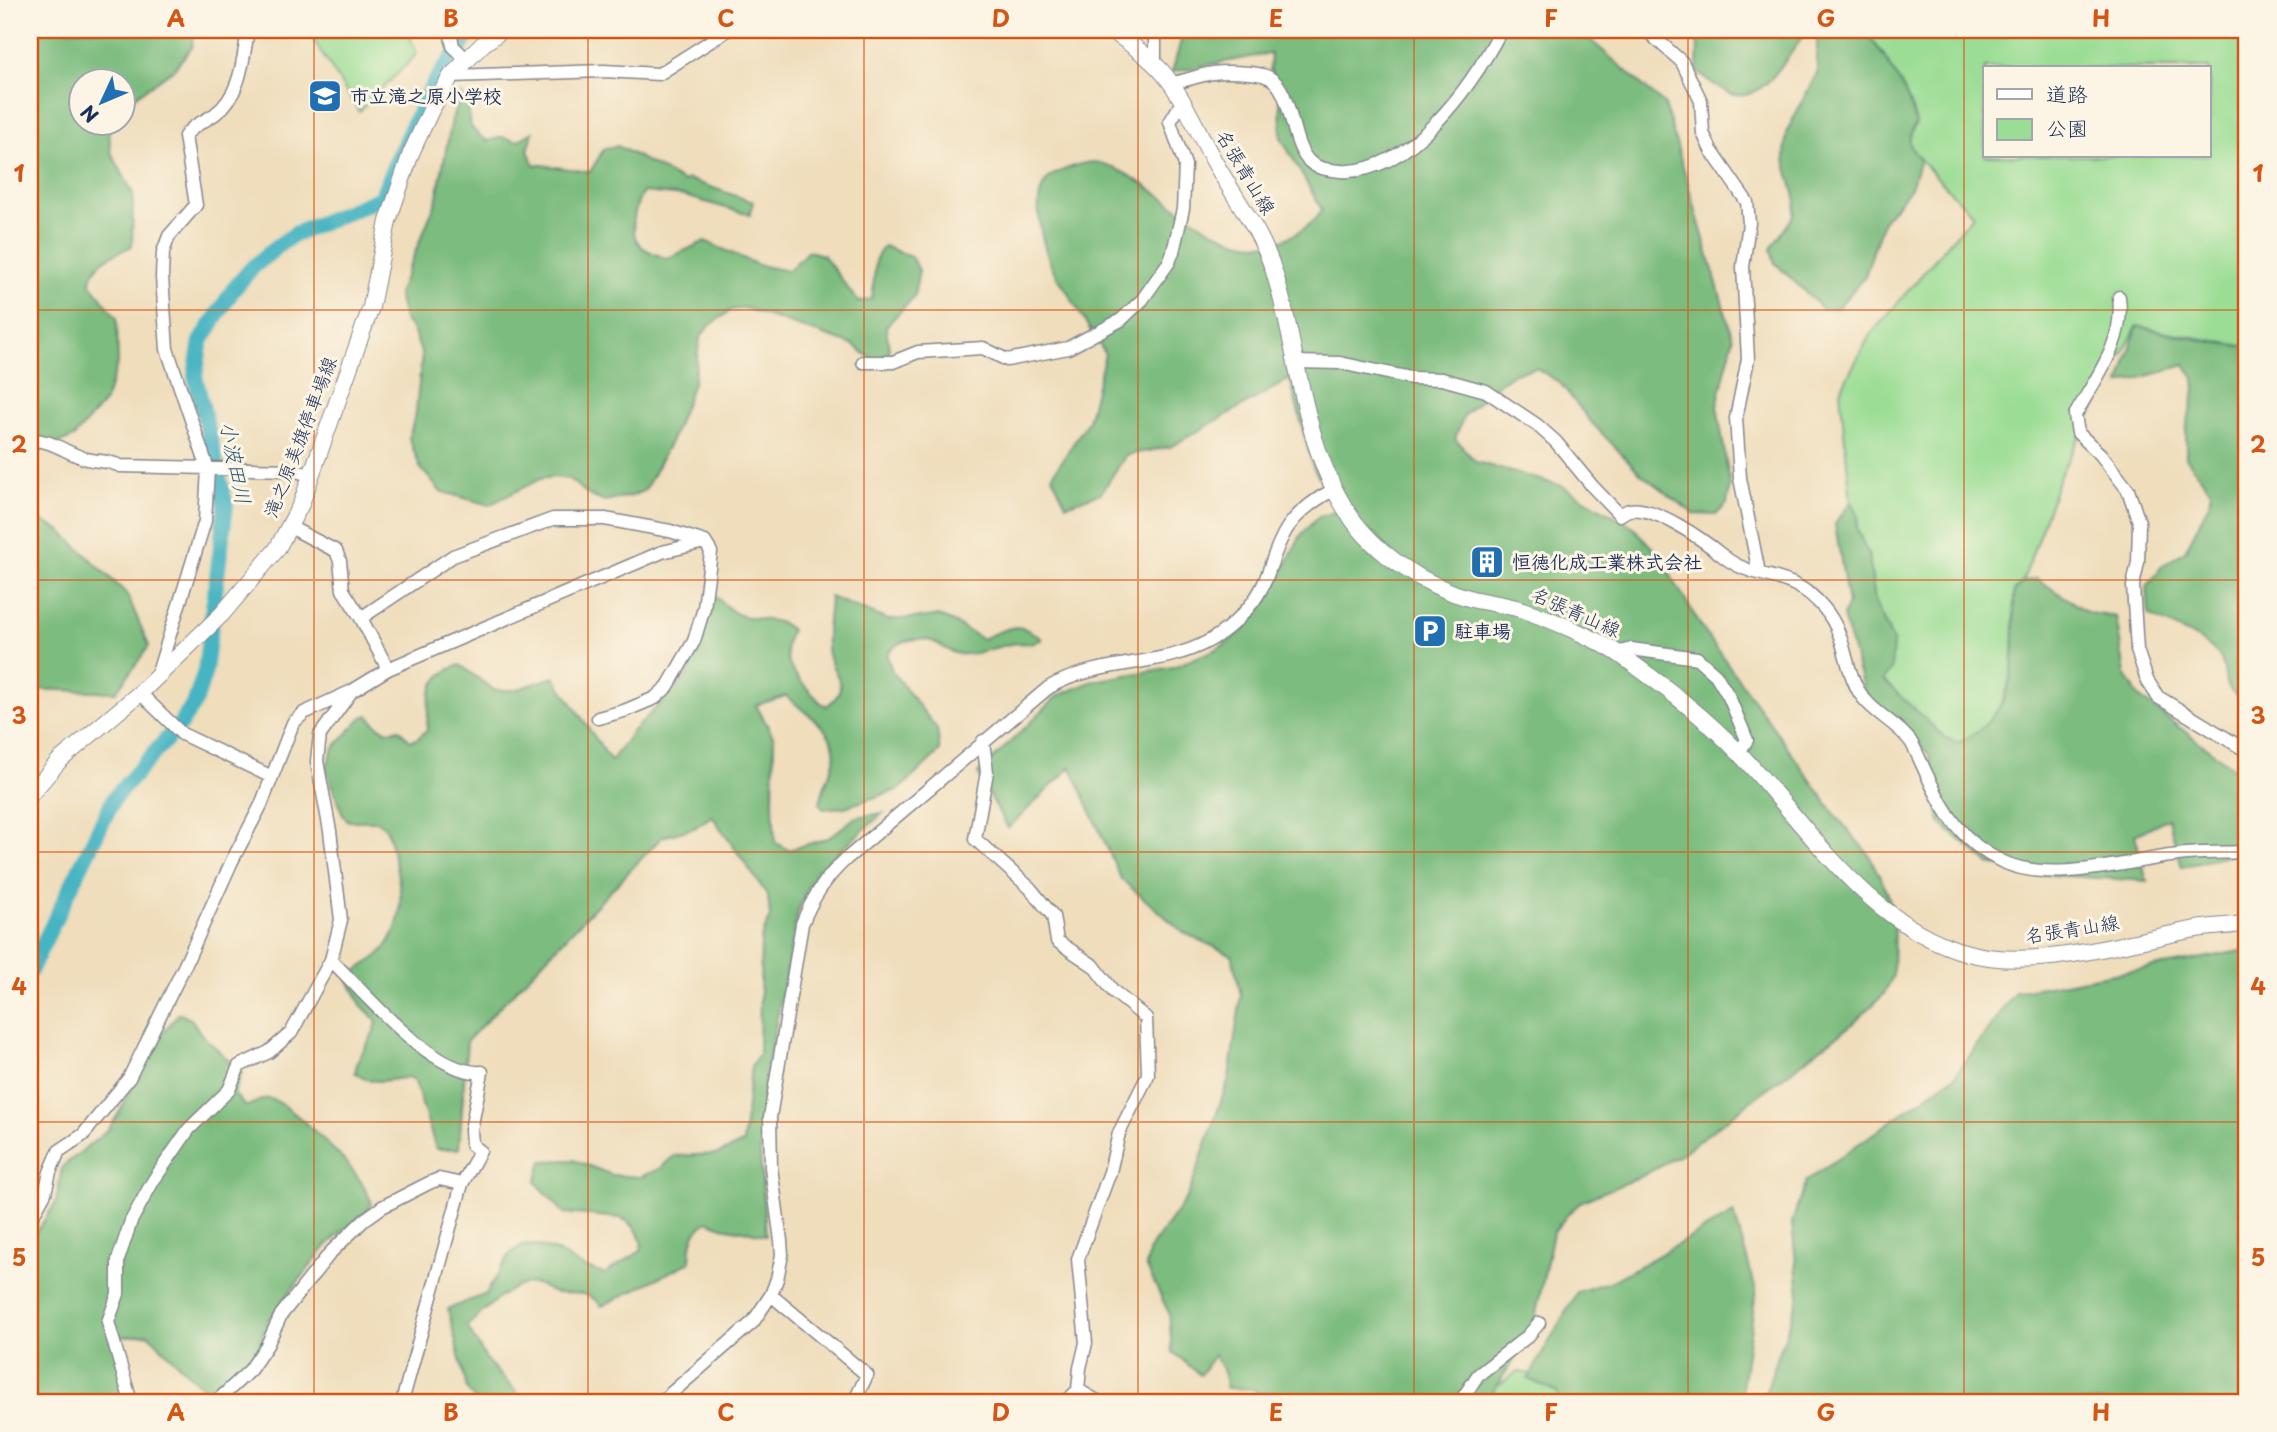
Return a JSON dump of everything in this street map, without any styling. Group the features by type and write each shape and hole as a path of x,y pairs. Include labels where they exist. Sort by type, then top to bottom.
{"main road":[{"name":"滝之原美旗停車場線","path":"30,796 59,761 140,693 222,614 277,549 290,527 312,475 371,307 388,221 401,178 431,110 452,76 465,58 502,30"},
{"name":"名張青山線","path":"1111,30 1155,64 1172,83 1216,165 1260,237 1275,273 1315,442 1334,490 1351,517 1371,540 1421,578 1470,598 1520,609 1617,653 1709,722 1844,871 1891,915 1927,939 1968,953 1990,957 2050,958 2199,928 2247,923"}],"street":[{"path":"157,676 205,521 215,469 167,349 163,317 163,251 169,236 196,205 185,136 189,129 216,114 237,85 248,30"},
{"path":"450,30 453,46 465,58"},
{"path":"452,76 604,71 659,74 728,30"},
{"path":"1147,30 1155,36 1155,64"},
{"path":"1172,83 1224,72 1268,76 1276,81 1282,91 1306,159 1328,170 1354,172 1384,162 1408,146 1446,111 1468,85 1501,30"},
{"path":"1646,30 1682,62 1701,101 1703,133 1711,150 1747,202 1749,223 1743,267 1748,359 1737,418 1740,478 1759,573"},
{"path":"863,362 893,362 918,352 983,348 1007,360 1068,348 1121,320 1142,300 1173,252 1183,209 1185,178 1183,154 1170,118 1182,102"},
{"path":"2119,297 2119,329 2109,359 2075,415 2078,433 2101,455 2128,490 2139,522 2138,562 2133,586 2137,650 2147,680 2158,697 2247,751"},
{"path":"1296,362 1340,363 1411,378 1441,379 1486,391 1537,425 1556,442 1620,515 1630,510 1648,512 1701,538 1739,567 1791,582 1808,592 1824,608 1844,642 1859,692 1912,743 1946,814 1960,832 2000,861 2022,870 2037,872 2101,867 2176,855 2247,852"},
{"path":"30,440 48,442 87,459 111,461 120,466 291,470 312,475"},
{"path":"661,1402 753,1322 771,1295 782,1255 771,1167 771,1109 797,946 806,914 817,891 837,867 1038,696 1069,677 1096,669 1178,654 1217,636 1244,612 1260,590 1289,526 1314,500 1334,490"},
{"path":"361,618 453,556 553,519 605,519 670,531 705,542 711,552 704,608 694,641 667,687 655,698 598,718"},
{"path":"290,527 336,551 340,561 343,590 388,669"},
{"path":"30,1220 45,1192 59,1152 83,1135 129,1078 261,805 293,723 304,713 352,691 388,669 662,552 705,542"},
{"path":"1617,653 1631,649 1698,658 1716,675 1729,697 1747,740 1738,752"},
{"path":"131,1402 108,1322 118,1294 118,1260 131,1221 153,1181 189,1129 229,1090 239,1066 269,1052 291,1033 331,960 341,920 330,831 317,761 320,735 352,691"},
{"path":"140,693 181,734 272,776"},
{"path":"984,741 987,772 975,839 1030,888 1053,916 1057,941 1094,966 1112,991 1146,1018 1148,1075 1119,1133 1110,1171 1078,1259 1086,1343 1078,1390 1066,1402"},
{"path":"331,960 414,1042 451,1066 472,1073 482,1072 471,1130 472,1145 480,1151 462,1184 402,1402"},
{"path":"216,1402 250,1370 267,1345 281,1315 331,1252 364,1220 382,1206 439,1179 462,1184"},
{"path":"771,1295 867,1375 854,1402"},
{"path":"1460,1402 1478,1375 1528,1336 1539,1323"},
{"path":"1078,1390 1099,1402"}],"green space":[{"path":"30,30 193,30 192,47 174,69 136,96 136,66 66,66 66,136 109,136 111,152 133,194 132,246 100,263 90,283 117,318 118,362 105,401 74,437 34,454 30,453"},
{"path":"307,30 407,30 417,54 359,112"},
{"path":"1184,30 1579,30 1665,105 1733,339 1717,406 1730,485 1727,504 1716,515 1694,514 1641,474 1591,422 1560,383 1536,368 1514,373 1492,389 1464,415 1455,439 1476,462 1562,486 1632,526 1658,554 1702,628 1837,817 1869,855 1887,891 1894,916 1893,976 1884,994 1855,1022 1680,1155 1642,1176 1582,1201 1568,1214 1553,1233 1532,1332 1486,1402 1269,1402 1253,1389 1226,1388 1224,1372 1214,1355 1200,1375 1172,1351 1169,1313 1146,1266 1150,1249 1188,1196 1229,1078 1241,996 1232,955 1184,933 1121,879 1071,767 1008,828 978,774 1057,696 1093,681 1173,667 1217,649 1240,633 1269,599 1301,535 1318,517 1338,511 1313,467 1290,379 1170,447 1126,455 1101,493 1066,505 1052,476 1088,421 1105,354 1046,252 1040,226 1039,199 1049,178 1079,164 1100,163 1124,173 1220,234 1245,243 1270,243 1295,234 1310,224 1322,210 1281,138 1280,86 1270,69 1271,53 1172,72"},
{"path":"1688,30 1807,30 1784,63 1764,85 1741,95 1725,91 1697,72 1698,45"},
{"path":"1817,30 1864,30 1888,62 1908,98 1916,123 1910,142 1920,159 1911,188 1883,221 1865,276 1838,308 1823,309 1774,262 1771,249 1794,215 1796,201 1785,160 1786,133 1817,73"},
{"path":"1864,30 2247,30 2247,347 2137,326 2060,475 2023,581 2014,591 2013,658 2004,697 1995,714 1980,730 1959,743 1945,738 1882,680 1893,641 1875,603 1869,557 1857,529 1858,515 1851,502 1840,391 1870,335 1973,215 1910,149 1909,136 1916,123 1884,55"},
{"path":"461,94 469,106 472,127 488,141 502,137 517,141 533,132 528,151 534,164 590,172 604,149 618,146 684,182 688,179 753,202 750,215 685,196 643,192 635,212 634,234 644,248 667,259 705,241 758,265 788,271 808,251 823,255 858,302 872,299 876,258 884,246 911,257 919,270 914,297 886,326 890,357 875,361 853,345 745,308 731,310 708,327 700,338 694,380 674,434 645,490 632,496 603,501 590,496 569,479 554,477 540,479 489,505 440,491 420,467 409,438 416,411 422,355 413,330 404,319 398,294 436,202 452,119"},
{"path":"2137,326 2247,347 2247,696 2237,696 2231,690 2220,657 2208,645 2149,615 2147,587 2162,566 2185,551 2209,504 2211,491 2186,458 2186,430 2195,390 2194,377 2185,365 2120,384"},
{"path":"1851,502 1858,515 1857,529 1869,557 1875,603 1893,641 1891,670 1883,680 1945,738 1958,743 1979,730 1994,714 2004,697 2013,658 2014,591 2023,581 2037,579 2089,613 2116,617 2125,674 2140,698 2247,778 2247,851 2182,867 2168,818 2135,835 2147,881 2035,874 1989,864 1940,823 1929,754 1867,702 1843,616 1848,604 1835,524"},
{"path":"30,514 61,531 127,594 149,646 116,692 30,689"},
{"path":"715,596 737,614 773,621 791,630 786,652 792,670 821,703 827,706 835,698 840,684 828,657 830,597 888,620 938,616 982,639 1006,629 1019,627 1042,639 1033,643 1010,644 965,654 955,653 934,642 921,639 895,646 887,656 892,671 937,729 940,751 900,789 845,807 824,809 820,804 834,761 832,741 826,732 786,696 756,705 774,738 775,842 788,850 828,838 856,817 883,813 815,872 799,908 765,1078 760,1152 766,1235 722,1227 708,1221 693,1238 690,1262 602,1306 586,1295 556,1293 536,1284 518,1286 508,1291 467,1326 487,1361 526,1402 476,1402 467,1389 448,1309 486,1294 510,1254 521,1246 535,1245 556,1251 581,1266 604,1274 641,1251 641,1240 637,1231 621,1218 564,1213 536,1182 542,1161 574,1160 612,1175 640,1177 659,1169 674,1156 718,1154 743,1143 751,1066 759,1054 761,939 770,917 768,896 712,816 694,828 662,837 467,1041 459,1149 436,1149 415,1082 410,1077 374,1081 360,1077 355,1072 377,1021 361,1005 348,978 386,947 399,918 400,889 387,829 376,821 348,821 343,815 326,769 333,749 362,717 368,715 382,728 390,731 399,729 410,741 417,739 427,730 429,699 435,682 460,665 494,690 515,690 554,677 611,761 633,731 686,678"},
{"path":"2247,950 2247,1402 1762,1402 1799,1296 1792,1222 1806,1181 1955,1076 2015,992"},
{"path":"179,1013 192,1020 201,1034 242,1073 234,1094 245,1106 268,1098 291,1111 318,1134 353,1171 372,1203 368,1210 327,1245 268,1320 260,1346 212,1397 148,1334 120,1337 126,1402 30,1402 30,1241 56,1203 62,1167 108,1130 123,1106 139,1067 153,1044"},
{"path":"1734,1213 1756,1291 1740,1402 1561,1402 1557,1392 1528,1379 1577,1292 1614,1280"},
{"path":"1518,1372 1544,1376 1573,1402 1472,1402"}],"waterway":[{"name":"小波田川","path":"30,971 114,798 181,723 195,702 205,671 226,506 195,376 201,341 233,290 251,269 279,245 295,234 381,198 431,89 470,30"}],"place":[{"name":"市立滝之原小学校","path":"325,96"},
{"name":"恒徳化成工業株式会社","path":"1487,562"},
{"name":"駐車場","path":"1430,631"}]}
